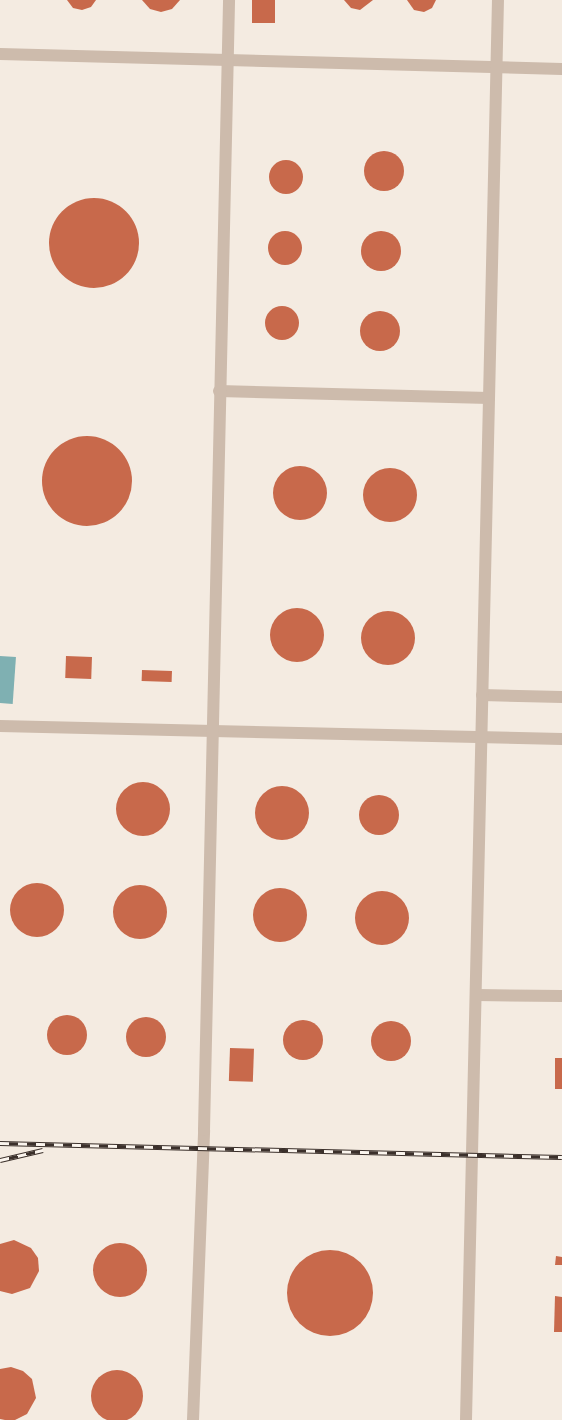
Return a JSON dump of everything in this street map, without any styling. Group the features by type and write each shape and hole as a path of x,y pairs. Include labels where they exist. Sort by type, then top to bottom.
{"lane":[{"path":"193,1420 204,1130 228,0"},
{"path":"466,1420 498,0"},
{"path":"0,54 562,69"},
{"path":"219,391 489,398"},
{"path":"482,695 562,697"},
{"path":"0,726 562,739"},
{"path":"477,995 562,996"}],"water":[{"path":"0,656 16,657 13,704 0,703"}],"building":[{"path":"67,0 96,0 91,7 82,10 73,8"},
{"path":"142,0 180,0 172,9 161,12 150,9"},
{"path":"252,0 275,0 275,23 252,23"},
{"path":"344,0 373,0 360,10 351,8"},
{"path":"407,0 436,0 432,8 424,12 414,10"},
{"path":"388,151 395,154 401,160 404,171 403,179 395,188 388,191 380,191 373,188 365,179 364,167 367,160 376,152"},
{"path":"286,160 293,161 298,165 302,170 302,184 298,189 293,193 286,194 279,193 274,189 270,184 269,177 270,170 274,165 279,161"},
{"path":"94,198 111,202 126,211 135,226 139,243 135,260 126,275 111,284 94,288 77,284 62,275 53,260 49,243 53,226 62,211 77,202"},
{"path":"285,231 292,232 297,236 301,241 301,255 297,260 292,264 285,265 278,264 273,260 269,255 268,248 269,241 273,236 278,232"},
{"path":"385,231 392,234 398,240 401,251 400,259 392,268 385,271 377,271 370,268 362,259 361,247 364,240 373,232"},
{"path":"282,306 289,307 294,311 298,316 298,330 294,335 289,339 282,340 275,339 270,335 266,330 265,323 266,316 270,311 275,307"},
{"path":"384,311 391,314 397,320 400,331 399,339 391,348 384,351 376,351 369,348 361,339 360,327 363,320 372,312"},
{"path":"87,436 104,440 119,449 128,464 132,481 128,498 119,513 104,522 87,526 70,522 55,513 46,498 42,481 46,464 55,449 70,440"},
{"path":"300,466 310,468 319,474 325,483 327,493 325,503 319,512 310,518 300,520 290,518 281,512 275,503 273,493 275,483 281,474 290,468"},
{"path":"390,468 400,470 409,476 415,485 417,495 415,505 409,514 400,520 390,522 380,520 371,514 365,505 363,495 365,485 371,476 380,470"},
{"path":"297,608 307,610 316,616 322,625 324,635 322,645 316,654 307,660 297,662 287,660 278,654 272,645 270,635 272,625 278,616 287,610"},
{"path":"388,611 398,613 407,619 413,628 415,638 413,648 407,657 398,663 388,665 378,663 369,657 363,648 361,638 363,628 369,619 378,613"},
{"path":"66,656 92,657 91,679 65,678"},
{"path":"142,670 172,671 172,682 142,681"},
{"path":"143,782 153,784 162,790 168,799 170,809 168,819 162,828 153,834 143,836 133,834 124,828 118,819 116,809 118,799 124,790 133,784"},
{"path":"282,786 292,788 301,794 307,803 309,813 307,823 301,832 292,838 282,840 272,838 263,832 257,823 255,813 257,803 263,794 272,788"},
{"path":"379,795 393,801 399,815 393,829 379,835 365,829 359,815 365,801"},
{"path":"37,883 47,885 56,891 62,900 64,910 62,920 56,929 47,935 37,937 27,935 18,929 12,920 10,910 12,900 18,891 27,885"},
{"path":"140,885 150,887 159,893 165,902 167,912 165,922 159,931 150,937 140,939 130,937 121,931 115,922 113,912 115,902 121,893 130,887"},
{"path":"280,888 290,890 299,896 305,905 307,915 305,925 299,934 290,940 280,942 270,940 261,934 255,925 253,915 255,905 261,896 270,890"},
{"path":"382,891 392,893 401,899 407,908 409,918 407,928 401,937 392,943 382,945 372,943 363,937 357,928 355,918 357,908 363,899 372,893"},
{"path":"67,1015 81,1021 87,1035 81,1049 67,1055 53,1049 47,1035 53,1021"},
{"path":"146,1017 157,1020 163,1026 166,1037 163,1048 157,1054 146,1057 135,1054 129,1048 126,1037 129,1026 135,1020"},
{"path":"303,1020 314,1023 320,1029 323,1040 320,1051 314,1057 303,1060 292,1057 286,1051 283,1040 286,1029 292,1023"},
{"path":"391,1021 402,1024 408,1030 411,1041 408,1052 402,1058 391,1061 380,1058 374,1052 371,1041 374,1030 380,1024"},
{"path":"230,1048 254,1049 253,1082 229,1081"},
{"path":"555,1058 562,1058 562,1089 555,1089"},
{"path":"14,1240 31,1248 38,1258 39,1271 30,1288 12,1294 0,1291 0,1244"},
{"path":"120,1243 130,1245 139,1251 145,1260 147,1270 145,1280 139,1289 130,1295 120,1297 110,1295 101,1289 95,1280 93,1270 95,1260 101,1251 110,1245"},
{"path":"330,1250 354,1257 366,1269 373,1293 366,1317 354,1329 330,1336 306,1329 294,1317 287,1293 294,1269 306,1257"},
{"path":"556,1256 562,1257 562,1265 555,1265"},
{"path":"555,1296 562,1297 562,1332 554,1332"},
{"path":"11,1367 23,1371 32,1379 36,1398 27,1414 15,1420 5,1420 0,1419 0,1369"},
{"path":"112,1370 122,1370 136,1377 143,1391 143,1401 136,1415 122,1422 112,1422 102,1418 95,1411 91,1401 91,1391 95,1381 102,1374"}],"railway":[{"path":"0,1143 562,1157"},
{"path":"0,1160 43,1150"}]}
